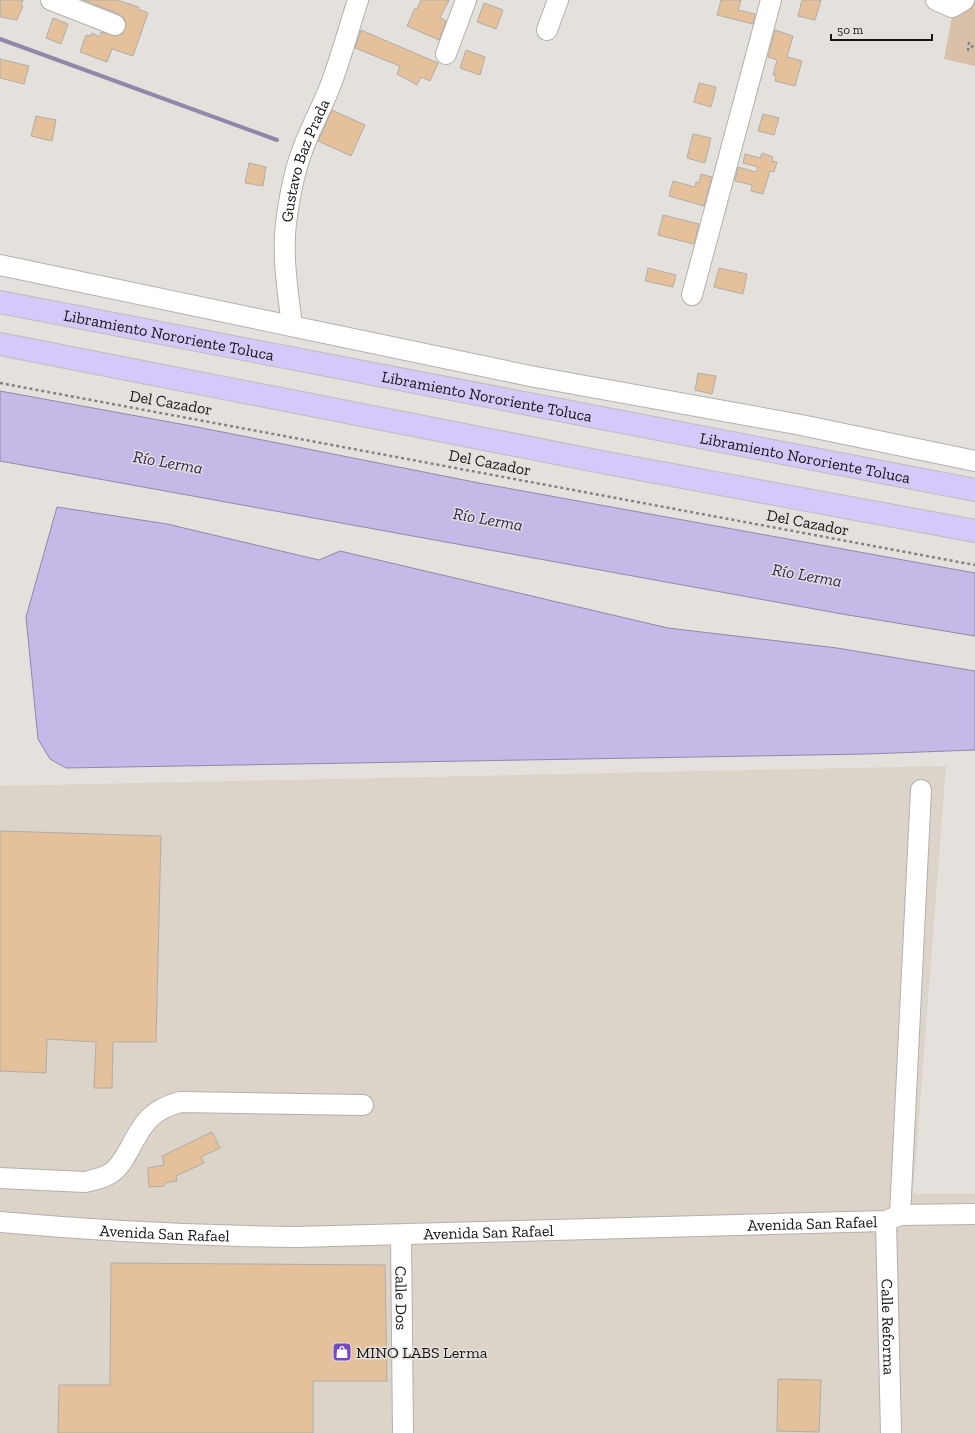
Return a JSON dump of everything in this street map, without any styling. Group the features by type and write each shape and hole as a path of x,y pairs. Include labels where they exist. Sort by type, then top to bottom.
{"highway":[{"name":"Libramiento Nororiente Toluca","path":"0,302 975,490"},
{"path":"0,344 607,463 975,531"}],"street":[{"path":"51,0 115,25"},
{"name":"Gustavo Baz Prada","path":"292,326 286,277 285,248 286,224 294,178 301,154 320,112 341,56 358,0"},
{"path":"446,54 466,0"},
{"path":"546,30 558,0"},
{"path":"692,294 771,0"},
{"path":"0,265 530,376 788,422 975,461"},
{"name":"Calle Reforma","path":"891,1433 893,1218 921,790"},
{"path":"0,1178 85,1182 98,1179 112,1173 123,1160 140,1128 150,1117 163,1106 180,1102 363,1105"},
{"name":"Avenida San Rafael","path":"0,1222 107,1231 224,1236 401,1235 975,1214"},
{"name":"Calle Dos","path":"401,1235 403,1433"}],"path":[{"path":"969,42 968,50 975,44"},
{"name":"Del Cazador","path":"0,383 975,565"}],"shaded area":[{"path":"955,0 975,0 975,66 944,59"},
{"path":"946,766 913,1194 975,1194 975,1433 0,1433 0,786"}],"water":[{"name":"Río Lerma","path":"0,391 197,427 479,483 975,573 975,636 842,614 0,461"},
{"path":"57,507 167,524 319,560 340,551 668,628 837,648 975,671 975,750 867,754 66,768 50,759 38,739 26,617"}],"building":[{"path":"0,0 23,0 21,5 23,6 17,20 1,17"},
{"path":"83,0 117,0 139,7 138,9 148,13 133,56 112,49 107,62 80,52 86,35 91,36 92,33 100,37 101,32 117,36 122,34 126,24 124,18 119,14"},
{"path":"421,0 449,0 440,18 446,21 439,40 407,26 415,8 417,9"},
{"path":"721,0 741,0 738,10 755,14 753,24 717,15"},
{"path":"802,0 821,0 815,20 798,16"},
{"path":"484,3 503,10 496,29 477,22"},
{"path":"53,18 68,24 61,44 46,38"},
{"path":"361,30 438,63 430,81 421,77 417,85 397,74 400,66 355,48"},
{"path":"775,30 793,36 787,57 802,61 795,86 775,81 776,75 773,75 777,60 768,57"},
{"path":"466,50 485,57 480,75 460,68"},
{"path":"0,59 29,66 24,84 0,78"},
{"path":"699,83 716,87 711,107 694,102"},
{"path":"332,110 365,125 351,156 318,141"},
{"path":"763,114 779,118 774,135 758,131"},
{"path":"36,116 56,120 52,141 31,136"},
{"path":"693,134 711,138 705,163 687,158"},
{"path":"762,153 773,157 772,161 777,162 774,172 770,171 763,194 751,191 752,185 735,181 738,167 756,172 758,167 743,163 745,154 760,158"},
{"path":"249,163 266,167 263,186 245,183"},
{"path":"701,174 712,177 704,206 669,196 673,181 695,187 696,182 699,183"},
{"path":"663,215 699,224 694,244 658,235"},
{"path":"648,268 676,275 673,287 645,281"},
{"path":"719,268 747,274 743,294 714,287"},
{"path":"698,373 716,376 712,394 695,390"},
{"path":"0,831 161,836 156,1042 113,1042 112,1088 94,1088 96,1042 47,1039 46,1073 0,1071"},
{"path":"212,1132 220,1148 201,1157 204,1163 176,1176 177,1181 164,1183 164,1186 149,1187 148,1168 164,1165 162,1156"},
{"path":"111,1263 385,1265 387,1381 313,1381 313,1433 58,1433 59,1385 110,1385"},
{"path":"778,1379 821,1380 819,1432 777,1431"}],"waterway":[{"path":"0,39 277,140"}],"place":[{"name":"MINO LABS Lerma","path":"342,1352"}]}
